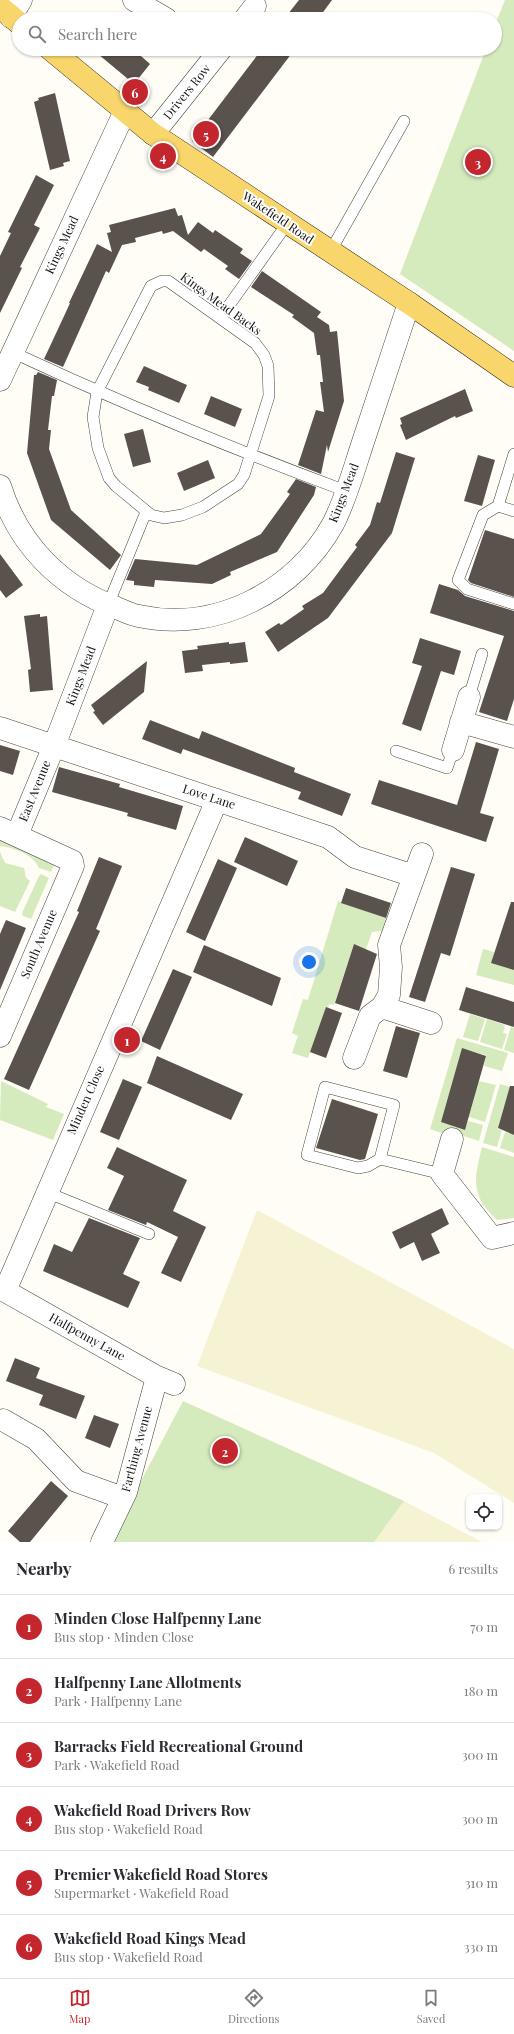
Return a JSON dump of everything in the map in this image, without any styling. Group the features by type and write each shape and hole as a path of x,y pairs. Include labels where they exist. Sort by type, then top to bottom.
{"main road":[{"name":"Wakefield Road","path":"58,56 153,134 287,224 409,303 514,376"}],"street":[{"path":"134,0 154,12"},
{"name":"Drivers Row","path":"153,134 214,56"},
{"name":"Kings Mead","path":"0,380 125,111"},
{"name":"Kings Mead","path":"0,486 7,507 20,531 34,551 67,583 108,605 139,616 162,619 190,619 230,611 257,600 291,576 315,551 333,523 346,491 409,303"},
{"name":"Kings Mead","path":"54,746 108,605"},
{"path":"453,750 469,697"},
{"path":"461,722 514,737"},
{"name":"Love Lane","path":"0,728 328,837 355,857 414,876"},
{"name":"East Avenue","path":"54,746 8,832 64,857"},
{"name":"Minden Close","path":"2,1290 217,800"},
{"path":"354,1058 370,1016 382,1007 390,995 391,967 389,945 422,854"},
{"name":"South Avenue","path":"0,1036 73,866 72,860 64,857"},
{"path":"382,1007 431,1023"},
{"path":"452,1139 442,1174 492,1238 514,1233"},
{"name":"Halfpenny Lane","path":"2,1290 166,1380"},
{"name":"Farthing Avenue","path":"102,1542 123,1498 166,1380"},
{"path":"1,1420 36,1439 76,1481 123,1498"}],"lane":[{"path":"330,252 404,121"},
{"path":"220,318 287,224"},
{"name":"Kings Mead Backs","path":"168,281 255,343 264,354 268,366 269,396 248,468 238,484 203,507 182,515 164,518 150,515 146,512 116,486 104,467 98,448 93,417 97,392 151,286 156,282 168,281"},
{"path":"12,352 97,392 251,455 346,491"},
{"path":"514,454 498,506 483,515 458,580 467,589 514,604"},
{"path":"498,506 514,512"},
{"path":"108,605 146,512"},
{"path":"469,697 482,654"},
{"path":"396,751 447,768 453,750"},
{"path":"380,1159 394,1105 325,1087 307,1155 358,1168 368,1166 380,1159 442,1174"},
{"path":"46,1192 149,1234"}],"shaded area":[{"path":"257,1210 514,1349 514,1503 502,1494 500,1494 434,1453 197,1366"},
{"path":"404,1501 482,1542 374,1542"}],"green space":[{"path":"505,0 514,0 514,351 400,274 483,56 502,56 502,12 500,12"},
{"path":"0,841 54,865 51,872 39,868 28,855 11,848 0,846"},
{"path":"0,852 5,863 24,868 26,878 30,881 15,912 0,906"},
{"path":"41,874 49,878 31,919 23,916 22,913"},
{"path":"338,901 388,919 387,930 372,932 366,949 354,944 334,1005 329,1004 328,1008 326,1007 308,1058 292,1053 298,1036 292,1033 303,999 308,1000"},
{"path":"483,949 494,952 492,963 512,969 514,964 514,985 476,975"},
{"path":"470,1014 485,1019 478,1041 463,1037"},
{"path":"487,1019 505,1025 503,1033 507,1034 502,1049 480,1042"},
{"path":"511,1026 514,1028 514,1053 504,1050"},
{"path":"457,1038 508,1053 502,1071 484,1066 486,1055 462,1049 441,1122 465,1129 468,1121 483,1125 479,1141 448,1131 447,1135 430,1129"},
{"path":"1,1081 48,1104 46,1107 64,1114 53,1140 0,1120"},
{"path":"479,1081 496,1085 485,1122 469,1117"},
{"path":"500,1084 514,1088 513,1108 504,1106 498,1129 502,1130 497,1147 483,1143"},
{"path":"505,1132 514,1135 514,1153 500,1148"},
{"path":"482,1147 514,1157 514,1218 497,1220 482,1203 476,1186 476,1178"},
{"path":"183,1401 404,1501 374,1542 109,1542"}],"building":[{"path":"299,0 332,0 323,12 290,12"},
{"path":"100,56 141,56 150,64 134,84"},
{"path":"257,56 290,56 213,157 192,141"},
{"path":"55,93 70,161 63,163 64,166 50,170 34,102 39,100 38,98"},
{"path":"36,175 54,185 34,225 40,228 20,267 22,268 0,313 0,256 11,233 8,232"},
{"path":"175,208 178,216 182,215 188,235 198,222 213,233 215,230 243,249 240,253 252,261 239,279 225,269 228,266 204,249 201,252 173,231 163,234 162,231 135,238 136,242 122,245 109,273 106,271 63,367 44,359 97,244 112,252 107,233 111,232 109,225"},
{"path":"262,271 321,312 317,317 329,325 330,332 337,331 344,401 328,452 327,445 321,474 298,465 316,410 324,412 320,382 323,382 320,355 317,355 314,333 292,317 294,315 251,287"},
{"path":"144,366 187,385 179,403 148,390 149,387 136,382"},
{"path":"38,372 57,380 54,396 52,396 48,430 51,430 49,449 71,510 121,555 110,570 51,520 27,453 34,375"},
{"path":"465,389 473,411 456,418 455,416 406,440 400,425 402,424 400,418"},
{"path":"211,396 242,409 235,427 204,414"},
{"path":"143,429 151,462 133,467 124,434"},
{"path":"396,452 415,458 392,533 328,618 278,652 265,632 279,623 281,625 304,609 302,606 323,593 357,547 355,545 370,525 377,502 380,503"},
{"path":"478,455 495,460 482,506 464,501"},
{"path":"208,460 215,478 184,491 177,473"},
{"path":"296,479 316,487 314,495 277,552 230,572 231,575 212,584 155,580 154,587 134,585 134,581 126,580 135,559 197,565 261,534 290,494 287,492"},
{"path":"485,530 514,539 514,597 471,583 468,580"},
{"path":"0,554 23,585 6,598 0,590"},
{"path":"439,584 458,590 465,596 514,611 514,699 507,721 479,712 504,636 430,613"},
{"path":"40,614 40,617 47,616 53,690 30,692 28,670 31,669 24,616"},
{"path":"420,638 461,651 454,675 441,671 421,731 402,724 422,666 412,663"},
{"path":"229,642 229,644 245,642 248,662 202,665 203,671 185,673 182,651 198,649 197,646"},
{"path":"147,661 144,692 103,725 93,712 95,711 91,705"},
{"path":"150,720 199,739 202,731 295,768 294,772 351,794 342,816 298,799 301,792 183,749 181,754 142,739"},
{"path":"476,742 499,749 480,813 494,817 486,842 371,804 379,780 457,805"},
{"path":"0,745 20,751 13,775 0,771"},
{"path":"59,767 120,784 119,787 183,806 176,830 127,816 128,813 52,792"},
{"path":"245,837 298,861 287,886 234,862"},
{"path":"99,857 122,866 96,929 100,931 29,1090 4,1079 79,912 77,911"},
{"path":"218,859 237,868 205,941 186,932"},
{"path":"451,867 475,874 450,956 441,953 425,1002 409,997"},
{"path":"346,888 391,903 386,918 341,903"},
{"path":"511,902 514,902 514,970 491,963"},
{"path":"6,920 26,928 0,990 0,934"},
{"path":"354,944 377,954 359,1011 335,1003"},
{"path":"204,945 281,978 272,1006 193,972"},
{"path":"173,969 192,977 160,1050 141,1041"},
{"path":"466,987 514,1002 514,1027 459,1010"},
{"path":"326,1007 342,1013 326,1058 310,1052"},
{"path":"396,1026 420,1033 407,1078 383,1071"},
{"path":"462,1048 486,1056 465,1130 441,1122"},
{"path":"157,1056 243,1094 231,1120 147,1083"},
{"path":"123,1079 142,1087 119,1140 100,1132"},
{"path":"510,1086 514,1086 514,1135 498,1128"},
{"path":"332,1099 378,1114 365,1159 360,1160 316,1148"},
{"path":"117,1147 187,1180 173,1211 206,1227 181,1282 161,1273 178,1237 147,1222 146,1225 108,1210 124,1176 107,1168"},
{"path":"442,1208 449,1224 431,1234 440,1253 422,1261 414,1242 400,1249 392,1232"},
{"path":"89,1218 140,1238 123,1274 140,1282 128,1308 43,1271 54,1244 72,1252"},
{"path":"15,1358 40,1368 36,1378 85,1396 76,1419 39,1405 43,1395 6,1381"},
{"path":"94,1415 119,1424 110,1448 85,1438"},
{"path":"51,1481 68,1496 30,1542 20,1542 8,1531"}],"place":[{"name":"Wakefield Road Kings Mead","path":"135,92"},
{"name":"Premier Wakefield Road Stores","path":"206,134"},
{"name":"Wakefield Road Drivers Row","path":"163,156"},
{"name":"Barracks Field Recreational Ground","path":"478,162"},
{"name":"Minden Close Halfpenny Lane","path":"127,1040"},
{"name":"Halfpenny Lane Allotments","path":"225,1451"}]}
